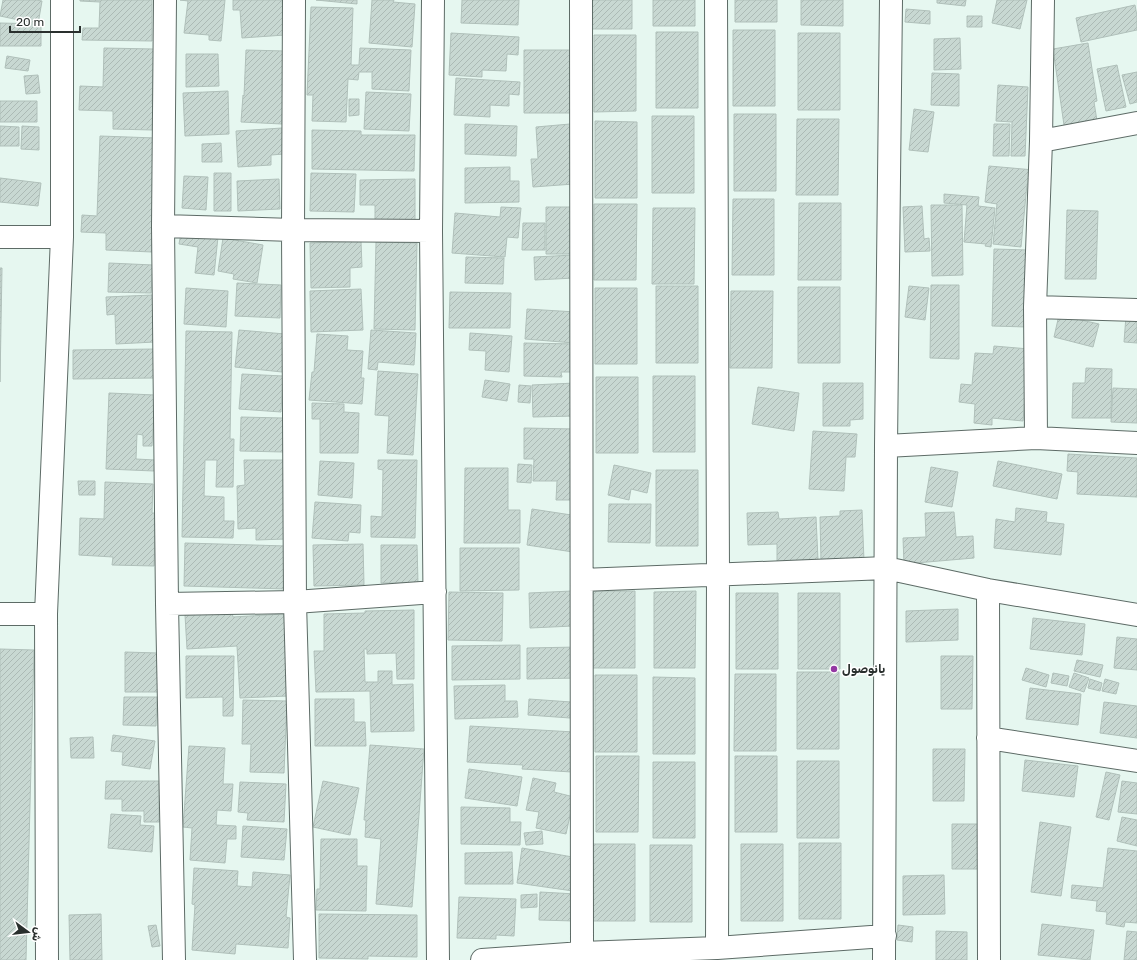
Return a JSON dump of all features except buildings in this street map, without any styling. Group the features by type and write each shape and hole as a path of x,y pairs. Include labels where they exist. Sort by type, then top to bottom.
{"street":[{"path":"47,960 46,614 62,237 62,0"},
{"path":"165,0 164,226 167,604 174,960"},
{"path":"294,0 293,230 295,602 305,960"},
{"path":"433,0 431,230 438,960"},
{"path":"581,0 582,953"},
{"path":"716,0 718,574 716,948"},
{"path":"884,960 886,446 891,0"},
{"path":"1036,438 1035,306 1041,141 1043,0"},
{"path":"1041,141 1137,123"},
{"path":"164,226 293,230 431,230"},
{"path":"0,238 62,237"},
{"path":"1035,306 1137,310"},
{"path":"886,446 1036,438 1137,443"},
{"path":"582,580 886,568 988,590 1137,615"},
{"path":"988,590 989,960"},
{"path":"167,604 295,602 435,592"},
{"path":"0,614 46,614"},
{"path":"988,738 1137,761"},
{"path":"482,960 582,953 716,948 885,936"}],"place":[{"name":"يانوصول","path":"834,669"}]}
